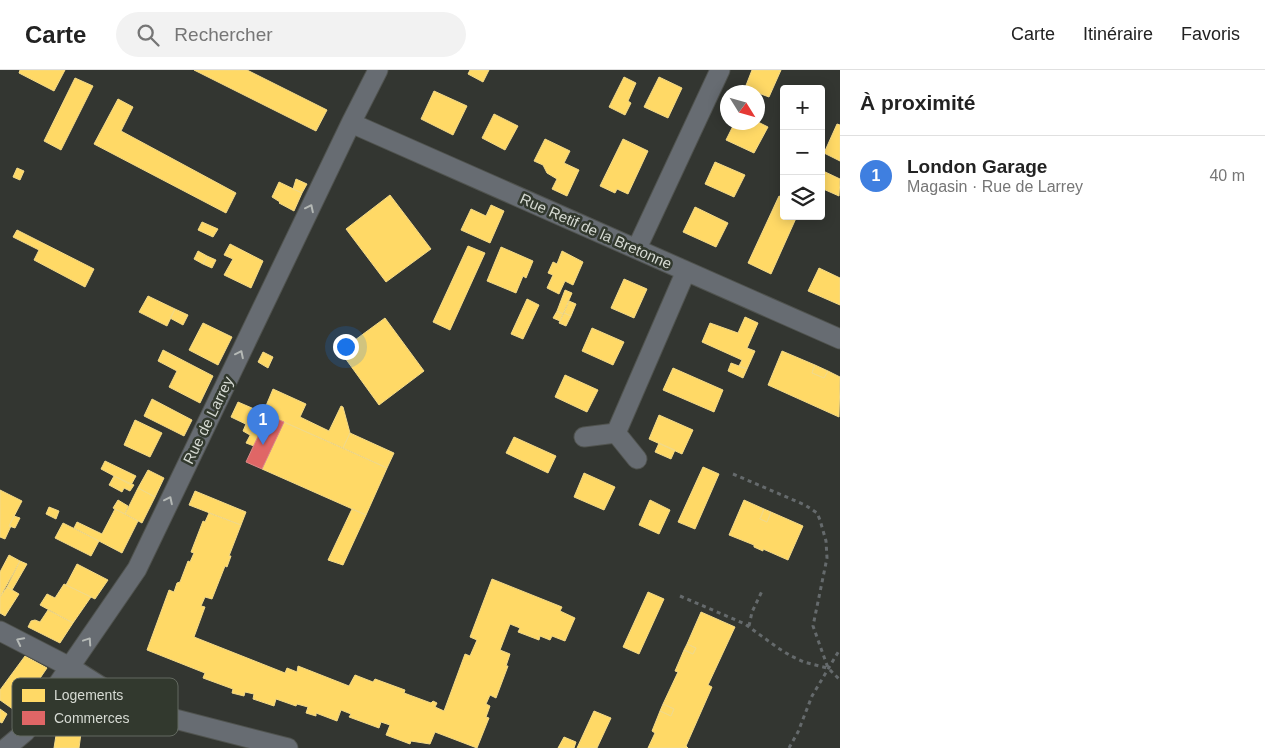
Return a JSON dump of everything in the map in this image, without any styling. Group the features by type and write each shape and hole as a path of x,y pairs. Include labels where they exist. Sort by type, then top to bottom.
{"street":[{"name":"Rue de Larrey","path":"63,678 137,569 378,70"},
{"path":"637,248 720,70"},
{"name":"Rue Retif de la Bretonne","path":"351,123 840,339"},
{"path":"616,433 686,271"},
{"path":"584,437 616,433"},
{"path":"616,433 637,459"},
{"path":"0,631 87,678"},
{"path":"178,720 288,748"},
{"name":"Rue de Larrey","path":"6,748 20,736"}],"path":[{"path":"733,474 805,504 817,513 826,541 827,558 813,626 816,639 828,668 840,680"},
{"path":"749,626 752,612 763,589"},
{"path":"680,596 749,626 791,656 804,662 828,668"},
{"path":"789,748 798,732 807,705 840,649"}],"building: Logements":[{"path":"20,70 65,70 54,91 19,73"},
{"path":"194,70 247,70 327,110 316,131"},
{"path":"470,70 489,70 483,82 468,74"},
{"path":"752,70 781,70 769,97 765,96 765,85 746,85"},
{"path":"624,77 636,83 628,101 631,103 625,115 609,107"},
{"path":"659,77 682,88 668,118 644,107"},
{"path":"75,78 93,86 61,150 44,141"},
{"path":"434,91 467,106 453,135 421,119"},
{"path":"118,99 133,107 121,131 236,193 226,213 94,144"},
{"path":"494,114 518,126 505,150 482,138"},
{"path":"837,124 840,125 840,161 825,154"},
{"path":"765,126 768,127 754,153 726,140 731,130 765,130"},
{"path":"545,139 570,151 564,163 579,170 567,196 552,189 557,179 547,173 543,165 534,161"},
{"path":"623,139 648,151 628,194 617,189 615,193 600,186"},
{"path":"715,162 745,175 734,197 705,184"},
{"path":"17,168 24,171 20,180 13,177"},
{"path":"825,172 840,179 839,196 825,190"},
{"path":"296,179 307,184 302,193 293,189"},
{"path":"279,182 302,193 294,211 272,197"},
{"path":"390,195 431,249 386,282 346,229"},
{"path":"780,196 780,220 795,220 771,274 748,263"},
{"path":"491,205 504,211 490,243 461,230 471,209 486,216"},
{"path":"695,207 728,223 716,247 683,232"},
{"path":"202,222 218,229 213,237 198,230"},
{"path":"17,230 94,269 85,287 34,260 39,250 13,237"},
{"path":"230,244 263,261 251,288 224,275 233,259 224,255"},
{"path":"468,246 485,253 450,330 433,322"},
{"path":"501,247 533,261 526,278 523,276 516,293 487,281"},
{"path":"198,251 207,256 203,264 194,259"},
{"path":"562,251 583,262 573,285 565,281 559,294 547,288 553,275 548,273 553,262 557,264"},
{"path":"207,256 216,260 212,268 203,264"},
{"path":"819,268 840,278 840,305 808,291"},
{"path":"624,279 647,289 634,318 611,308"},
{"path":"565,290 572,293 563,314 557,311"},
{"path":"148,296 175,309 167,326 139,312"},
{"path":"527,299 539,305 523,339 511,334"},
{"path":"569,301 576,304 571,316 564,313"},
{"path":"175,309 188,315 183,325 170,318"},
{"path":"557,311 563,314 560,321 553,318"},
{"path":"564,313 571,316 566,326 559,323"},
{"path":"745,317 758,323 747,348 755,351 747,369 739,366 742,360 702,342 710,323 738,333"},
{"path":"385,318 424,371 379,405 340,351"},
{"path":"203,323 232,337 218,365 189,350"},
{"path":"592,328 624,342 613,365 582,351"},
{"path":"163,350 213,376 200,403 169,387 177,371 158,361"},
{"path":"782,351 815,365 812,373 824,378 828,371 840,377 839,417 768,385"},
{"path":"263,352 273,357 268,368 258,362"},
{"path":"731,363 747,369 743,378 728,371"},
{"path":"815,365 828,371 824,378 812,373"},
{"path":"673,368 723,390 714,412 663,390"},
{"path":"565,375 598,390 587,412 555,397"},
{"path":"273,389 306,404 300,417 329,431 341,406 343,407 350,433 343,448 263,413"},
{"path":"152,399 192,420 184,436 144,416"},
{"path":"238,402 268,415 254,446 246,443 254,428 231,417"},
{"path":"659,415 693,430 682,454 649,439"},
{"path":"135,420 162,433 150,457 124,445"},
{"path":"284,422 387,468 366,515 262,469"},
{"path":"246,424 254,428 250,435 243,431"},
{"path":"350,433 394,453 387,468 343,448"},
{"path":"514,437 556,456 548,473 506,453"},
{"path":"659,443 675,450 671,459 655,452"},
{"path":"105,461 136,476 131,485 101,469"},
{"path":"703,467 719,474 695,529 678,522"},
{"path":"148,470 164,478 155,497 138,488"},
{"path":"584,473 615,487 604,510 574,497"},
{"path":"114,476 134,485 130,491 124,488 122,492 109,485"},
{"path":"138,488 155,497 142,523 125,514"},
{"path":"0,490 22,501 9,526 11,526 5,539 0,537"},
{"path":"195,491 246,512 241,525 189,505"},
{"path":"118,500 128,506 125,514 113,508"},
{"path":"650,500 670,510 659,534 639,525"},
{"path":"744,500 764,509 760,519 767,522 771,512 803,526 788,560 729,535"},
{"path":"49,507 59,511 56,519 46,514"},
{"path":"115,509 138,521 122,553 74,528 77,522 102,534"},
{"path":"352,509 366,515 343,565 328,560"},
{"path":"764,509 771,512 767,522 760,519"},
{"path":"209,513 241,525 229,556 231,556 227,567 225,566 212,599 205,597 201,606 205,607 194,637 285,673 287,668 297,672 298,666 349,686 355,675 373,682 375,679 405,690 404,693 431,703 433,701 437,703 435,707 444,711 465,654 470,656 477,640 470,637 492,579 562,607 560,611 575,618 565,641 552,636 550,640 540,636 539,640 518,632 520,628 510,624 500,650 510,654 506,666 508,666 496,698 490,695 486,704 490,706 486,717 489,718 477,748 435,732 430,744 411,741 410,744 386,735 390,725 381,722 379,728 349,717 351,714 341,710 337,721 316,713 316,716 306,713 308,707 297,704 296,706 276,699 274,706 253,699 254,694 245,692 244,696 232,693 233,689 203,678 205,673 147,650 169,590 174,592 177,583 180,582 188,561 190,562 194,553 191,552 203,521 205,522"},
{"path":"14,516 20,518 15,528 9,526"},
{"path":"63,523 99,541 91,556 55,538"},
{"path":"9,555 20,561 0,597 0,572"},
{"path":"20,561 27,564 12,590 7,587"},
{"path":"77,564 108,580 95,599 66,585"},
{"path":"64,584 91,597 73,623 40,605 47,594 55,598"},
{"path":"7,587 19,594 5,616 0,613 0,597"},
{"path":"648,592 664,599 639,654 623,647"},
{"path":"48,610 73,623 60,643 28,627 31,621 40,622"},
{"path":"701,612 735,627 708,685 712,687 686,746 688,748 648,748 655,733 652,731 660,711 671,716 674,709 663,704 678,672 675,671 684,650 693,654 696,648 687,644"},
{"path":"687,644 696,648 693,654 684,650"},
{"path":"25,656 47,668 40,678 12,678 12,708 0,700 0,690"},
{"path":"663,704 674,709 671,716 660,711"},
{"path":"0,709 7,714 2,723 0,722"},
{"path":"594,711 611,718 597,748 577,748"},
{"path":"56,736 81,736 79,748 54,748"},
{"path":"564,737 576,742 574,748 558,748"}],"building: Commerces":[{"path":"268,415 284,422 262,469 246,462"}],"place":[{"name":"London Garage","path":"263,445"}]}
